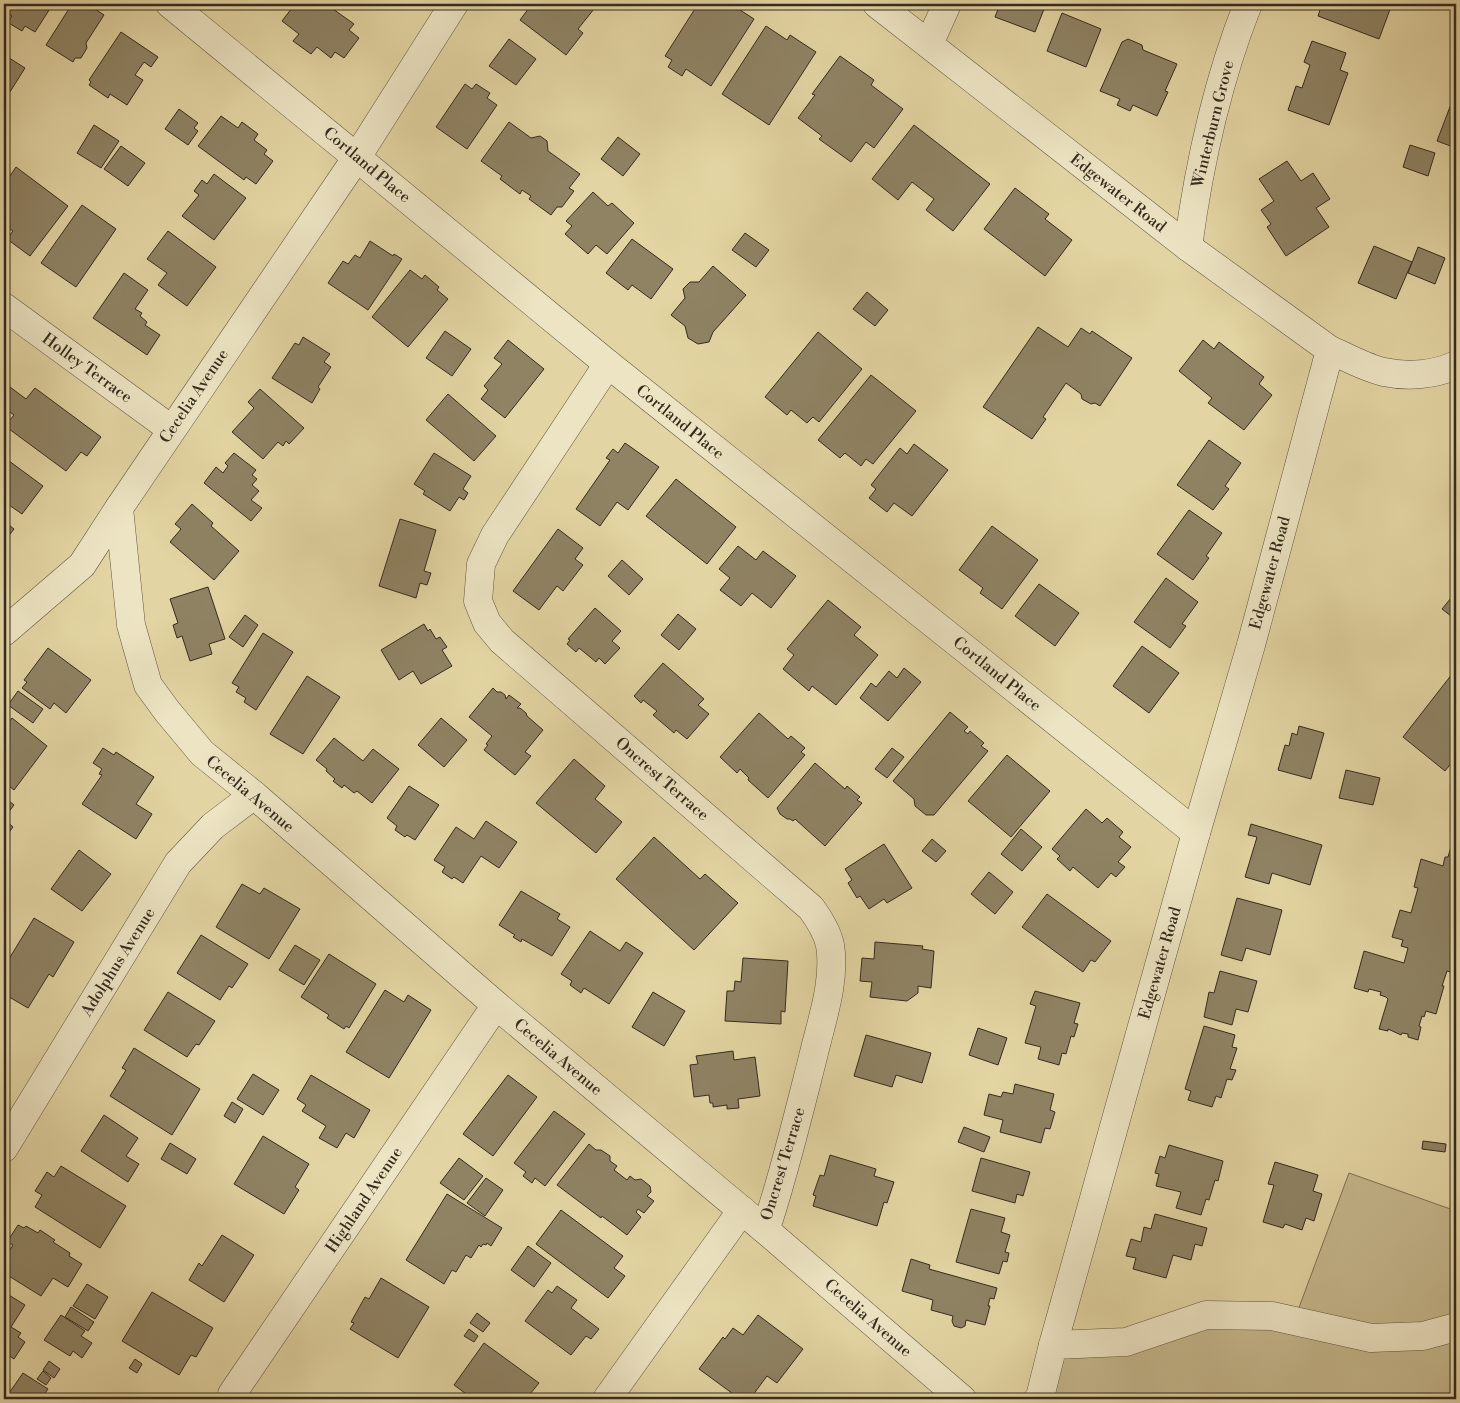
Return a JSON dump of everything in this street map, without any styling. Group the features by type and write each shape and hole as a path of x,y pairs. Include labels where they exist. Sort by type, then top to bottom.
{"street":[{"name":"Cortland Place","path":"170,4 608,364 1196,833"},
{"name":"Cecelia Avenue","path":"454,4 357,157 119,508 131,625 148,685 202,753 254,794 496,1005 742,1210 962,1399"},
{"name":"Edgewater Road","path":"876,4 1188,247 1330,350 1251,645 1196,833 1038,1399"},
{"path":"929,44 947,4"},
{"name":"Winterburn Grove","path":"1188,247 1201,162 1223,74 1248,4"},
{"name":"Holley Terrace","path":"4,307 171,429"},
{"path":"1330,350 1383,372 1408,375 1448,369 1456,365"},
{"name":"Oncrest Terrace","path":"608,364 495,535 481,564 478,601 487,623 502,641 811,908 823,925 830,944 831,969 827,999 790,1149 769,1219 763,1228"},
{"path":"4,632 82,565 119,508"},
{"name":"Adolphus Avenue","path":"4,1148 178,863 213,826 254,794"},
{"name":"Highland Avenue","path":"232,1394 496,1005"},
{"name":"Oncrest Terrace","path":"606,1399 742,1210"},
{"path":"1053,1345 1126,1342 1206,1315 1272,1316 1371,1338 1423,1336 1456,1327"}],"shaded area":[{"path":"1349,1173 1456,1211 1456,1399 1038,1399 1053,1345 1206,1315 1294,1321"}],"building":[{"path":"11,4 53,4 35,32 25,26 22,31 7,22 12,16 6,12"},
{"path":"72,4 94,4 92,7 104,15 86,43 87,48 81,58 75,58 73,62 46,45"},
{"path":"295,4 326,4 354,24 349,30 359,38 344,58 335,52 331,58 317,47 311,54 293,41 299,34 282,21"},
{"path":"532,4 598,4 578,29 583,33 566,55 520,20"},
{"path":"698,4 736,4 734,6 754,19 711,86 686,69 682,76 668,67 672,60 665,56"},
{"path":"1000,4 1046,4 1035,32 995,17"},
{"path":"1322,4 1392,4 1379,39 1318,16"},
{"path":"1062,13 1101,29 1086,67 1047,51"},
{"path":"766,26 787,40 790,35 816,52 769,125 722,94"},
{"path":"121,32 158,57 151,67 144,62 135,75 143,80 127,105 110,94 108,98 89,85 91,82 89,80"},
{"path":"509,39 536,59 516,85 489,66"},
{"path":"1128,39 1142,45 1143,50 1177,64 1165,91 1168,92 1157,116 1133,105 1130,111 1117,105 1120,99 1100,91 1122,42"},
{"path":"1312,41 1346,53 1340,70 1348,73 1329,125 1288,110 1296,86 1302,88 1310,65 1304,62"},
{"path":"6,56 25,68 8,95 4,92 4,59"},
{"path":"840,56 874,80 871,85 903,109 874,148 866,142 851,162 819,139 822,136 798,118 815,95 812,94"},
{"path":"465,84 472,89 476,84 490,93 487,98 497,105 467,149 436,127"},
{"path":"1456,91 1456,148 1437,141"},
{"path":"179,109 198,123 194,128 198,131 188,145 165,129"},
{"path":"221,116 238,128 242,122 258,134 254,140 267,150 264,154 273,161 256,184 246,177 244,180 198,146"},
{"path":"509,122 531,138 540,136 547,141 548,151 580,174 569,188 574,191 562,207 557,207 551,215 529,199 531,196 522,190 520,194 500,179 502,176 481,161"},
{"path":"94,125 119,141 101,168 77,153"},
{"path":"914,125 990,184 953,231 926,210 934,199 912,182 898,200 872,179"},
{"path":"618,137 640,154 623,176 601,159"},
{"path":"1410,145 1435,153 1428,176 1403,167"},
{"path":"121,146 145,163 128,186 104,169"},
{"path":"1287,161 1301,181 1313,173 1330,199 1316,208 1329,227 1286,256 1267,227 1271,224 1261,210 1274,201 1259,179"},
{"path":"16,167 68,206 30,256 7,239 13,231 4,225 4,171 10,176"},
{"path":"214,174 246,198 214,240 182,216 199,195 194,191 202,180 207,184"},
{"path":"1015,188 1049,214 1045,219 1072,240 1045,276 984,229"},
{"path":"593,192 608,206 612,203 634,223 607,254 596,245 588,254 565,234 572,226 566,221"},
{"path":"82,205 116,229 76,287 41,263"},
{"path":"168,231 216,267 187,306 158,285 167,273 147,259"},
{"path":"745,233 769,250 756,267 732,250"},
{"path":"632,239 673,269 651,299 632,285 628,290 606,273"},
{"path":"370,241 393,256 394,254 402,259 368,310 328,283 343,261 348,264 355,255 360,258"},
{"path":"1374,246 1412,262 1396,299 1358,283"},
{"path":"1418,247 1445,258 1435,284 1408,273"},
{"path":"713,266 746,295 713,332 709,342 698,344 688,338 685,326 671,315 685,298 683,289 690,282 699,282"},
{"path":"410,270 422,279 425,275 439,287 437,290 448,299 408,347 372,317"},
{"path":"124,273 148,290 135,309 142,313 140,316 147,322 145,325 160,335 147,355 93,318"},
{"path":"867,292 888,310 875,326 853,309"},
{"path":"1038,327 1068,347 1081,328 1090,334 1092,331 1132,358 1100,406 1082,399 1081,394 1066,383 1043,417 1046,419 1032,439 983,407"},
{"path":"445,331 471,349 452,376 426,358"},
{"path":"818,332 862,369 819,422 813,417 807,423 791,410 787,415 765,397"},
{"path":"303,337 330,354 324,362 331,367 318,387 320,389 312,403 272,378 295,343 299,345"},
{"path":"508,340 544,369 505,418 481,399 488,390 484,386 502,364 494,358"},
{"path":"1203,340 1214,349 1219,342 1264,377 1259,384 1272,395 1244,430 1208,403 1212,398 1179,371"},
{"path":"871,375 916,411 873,464 866,459 861,466 845,453 840,458 818,440"},
{"path":"6,384 26,399 35,388 101,437 87,456 81,452 66,471 5,426 14,415 4,408 4,387"},
{"path":"260,389 304,428 289,444 286,441 283,446 278,442 263,459 232,432 254,408 248,402"},
{"path":"448,394 496,436 474,461 426,420"},
{"path":"1209,440 1241,463 1225,486 1229,489 1213,510 1177,485"},
{"path":"625,443 659,467 628,510 617,502 600,526 576,509 610,460 606,458 613,449 618,453"},
{"path":"914,444 948,470 912,516 894,503 887,512 869,498 876,489 871,485 900,448 907,454"},
{"path":"234,453 256,470 252,475 257,479 252,485 259,491 251,500 262,508 251,521 204,483 216,467 223,473 228,466 225,463"},
{"path":"434,453 471,476 463,489 468,493 464,500 459,497 450,511 423,494 425,491 414,484"},
{"path":"5,458 43,486 22,514 9,505 4,509"},
{"path":"676,479 736,527 707,564 646,516"},
{"path":"192,504 213,523 211,526 239,551 214,580 170,542 181,529 175,524"},
{"path":"1189,510 1222,533 1206,556 1209,558 1193,580 1157,554"},
{"path":"400,519 436,530 424,571 431,573 427,585 420,583 416,598 379,586"},
{"path":"4,521 14,529 4,542"},
{"path":"992,526 1038,560 1002,609 980,593 983,588 959,570"},
{"path":"558,529 583,548 575,559 583,565 563,591 557,586 539,610 513,591"},
{"path":"738,546 756,560 763,551 796,576 771,608 752,593 741,606 720,590 730,578 719,569"},
{"path":"622,560 643,579 629,595 608,576"},
{"path":"1166,578 1198,602 1182,624 1186,626 1170,648 1134,622"},
{"path":"1039,584 1079,613 1055,646 1015,616"},
{"path":"208,587 225,639 209,644 212,654 190,661 182,636 177,638 173,625 178,623 170,599"},
{"path":"1456,592 1456,620 1442,609"},
{"path":"828,600 861,627 854,635 878,655 836,705 812,686 809,691 783,669 794,655 787,649"},
{"path":"595,608 621,631 612,641 620,648 605,664 599,658 596,662 579,648 576,652 567,644 570,640 568,639"},
{"path":"678,614 696,629 679,650 661,635"},
{"path":"245,615 258,625 243,647 229,637"},
{"path":"424,624 428,631 430,629 436,639 440,637 447,647 442,650 452,666 421,684 413,671 399,680 381,650"},
{"path":"263,633 293,652 256,710 244,702 246,698 236,692 239,687 232,683"},
{"path":"1142,646 1179,673 1149,713 1113,686"},
{"path":"48,648 91,680 66,713 54,703 50,709 22,688 27,682 24,680"},
{"path":"663,663 704,699 698,705 709,714 687,739 676,730 674,733 653,715 657,711 643,700 641,703 634,696"},
{"path":"904,668 921,682 888,721 860,698 871,683 876,687 889,671 897,678"},
{"path":"1456,669 1456,728 1453,732 1456,734 1456,757 1445,771 1403,737"},
{"path":"307,676 340,697 303,754 270,734"},
{"path":"493,688 505,695 506,699 509,695 521,704 517,708 526,713 543,730 525,752 531,756 515,775 484,750 492,736 469,717"},
{"path":"18,691 43,709 33,723 8,705"},
{"path":"950,712 968,727 964,731 968,734 970,731 984,743 981,746 988,751 934,815 926,815 915,806 914,799 893,781"},
{"path":"759,713 788,739 791,736 805,748 801,752 805,755 768,798 748,780 749,778 740,769 737,773 720,757"},
{"path":"12,718 47,746 14,790 4,782 4,729"},
{"path":"441,718 467,740 444,767 418,745"},
{"path":"1299,726 1324,733 1311,779 1278,770 1285,745 1289,746 1292,733 1297,735"},
{"path":"334,738 363,761 373,749 399,769 372,803 357,791 354,793 344,785 342,788 333,781 335,779 326,771 327,769 316,760"},
{"path":"103,748 114,755 116,752 154,777 136,804 152,814 136,839 82,804 102,775 99,774 102,769 93,763"},
{"path":"892,748 904,757 887,778 875,769"},
{"path":"1007,755 1050,791 1011,837 968,801"},
{"path":"574,759 605,786 595,799 622,822 596,853 536,803"},
{"path":"815,763 845,789 847,786 860,797 857,800 862,803 825,846 795,819 793,821 787,819 780,814 777,808"},
{"path":"1346,770 1380,778 1373,805 1339,798"},
{"path":"409,786 439,805 415,840 407,835 405,837 395,830 397,826 387,818"},
{"path":"4,797 14,805 4,818"},
{"path":"1086,809 1102,823 1107,818 1123,832 1119,837 1131,847 1118,862 1125,867 1116,877 1111,873 1098,888 1073,867 1070,871 1057,859 1060,856 1052,849"},
{"path":"4,819 13,827 4,839"},
{"path":"486,821 517,842 499,868 481,856 463,883 454,877 452,879 442,872 445,867 434,860 456,827 474,839"},
{"path":"1251,824 1322,845 1310,885 1272,873 1269,884 1245,877 1257,837 1248,835"},
{"path":"1021,829 1042,847 1022,871 1001,854"},
{"path":"654,837 700,879 705,874 738,903 694,950 616,879"},
{"path":"932,839 946,851 936,862 922,851"},
{"path":"1453,840 1456,841 1456,974 1447,971 1436,1014 1426,1011 1424,1017 1422,1016 1418,1040 1408,1037 1408,1034 1402,1033 1401,1035 1388,1029 1388,1031 1379,1029 1388,999 1380,995 1381,992 1369,989 1368,992 1354,988 1364,951 1404,963 1408,948 1401,946 1403,940 1392,937 1400,910 1411,913 1418,888 1414,887 1421,859 1443,866"},
{"path":"884,844 912,888 887,903 884,899 869,909 860,896 857,898 848,883 852,880 845,869"},
{"path":"79,850 111,874 82,911 51,889"},
{"path":"989,872 1013,892 995,914 971,894"},
{"path":"242,884 260,894 264,888 300,909 269,959 216,927"},
{"path":"521,891 560,914 557,919 570,927 552,956 522,939 521,942 513,937 515,935 499,925"},
{"path":"1047,894 1111,941 1095,962 1091,960 1083,972 1022,927"},
{"path":"1237,898 1282,910 1270,955 1246,948 1242,961 1221,955"},
{"path":"34,918 74,942 53,977 49,974 28,1008 4,994 4,967"},
{"path":"590,931 620,951 626,942 643,953 609,1004 584,988 581,993 570,985 572,981 561,974"},
{"path":"201,935 248,964 232,988 229,986 220,1000 177,973"},
{"path":"875,942 923,946 922,949 934,951 931,988 918,986 918,993 907,1001 870,997 872,982 860,981 862,958 874,959"},
{"path":"295,945 320,960 304,985 279,970"},
{"path":"329,954 376,984 349,1028 346,1026 344,1029 327,1018 329,1015 301,997"},
{"path":"743,958 788,961 785,1012 781,1011 781,1024 725,1021 727,991 734,991 735,981 741,982"},
{"path":"1220,971 1257,981 1248,1012 1236,1009 1232,1025 1204,1017 1209,992 1214,993"},
{"path":"385,990 404,1002 408,995 431,1010 389,1078 346,1052"},
{"path":"1035,991 1080,1003 1074,1023 1078,1024 1074,1037 1071,1036 1066,1054 1062,1053 1059,1065 1038,1059 1041,1047 1025,1043 1036,1006 1030,1004"},
{"path":"168,992 215,1021 199,1045 196,1044 187,1057 144,1030"},
{"path":"653,992 685,1011 664,1046 632,1027"},
{"path":"1204,1026 1235,1035 1232,1047 1237,1048 1230,1069 1236,1070 1232,1080 1227,1079 1221,1098 1216,1096 1212,1107 1188,1100 1191,1091 1185,1089"},
{"path":"978,1028 1007,1038 998,1065 969,1055"},
{"path":"866,1035 931,1053 922,1083 896,1075 892,1087 854,1076"},
{"path":"134,1048 200,1089 172,1135 110,1096 126,1070 122,1068"},
{"path":"733,1051 734,1060 755,1057 760,1096 738,1099 739,1108 727,1109 727,1105 713,1107 713,1103 710,1103 709,1095 694,1097 690,1065 698,1064 696,1056"},
{"path":"253,1074 279,1090 263,1115 237,1099"},
{"path":"311,1075 370,1110 354,1138 346,1133 337,1148 319,1138 326,1126 302,1111 306,1105 297,1099"},
{"path":"508,1075 537,1097 493,1156 463,1134"},
{"path":"1015,1084 1054,1094 1050,1110 1055,1112 1050,1129 1045,1128 1041,1143 1000,1132 1003,1120 984,1115 989,1094 1001,1097 1003,1092 1013,1094"},
{"path":"232,1102 243,1109 235,1123 224,1116"},
{"path":"554,1111 585,1134 545,1186 535,1178 532,1183 523,1176 526,1172 514,1163"},
{"path":"104,1115 138,1138 126,1156 139,1164 128,1182 81,1151"},
{"path":"964,1127 990,1137 984,1152 958,1142"},
{"path":"263,1136 309,1164 295,1187 299,1190 284,1214 234,1184"},
{"path":"1423,1141 1446,1144 1445,1152 1422,1149"},
{"path":"170,1143 196,1159 187,1174 161,1159"},
{"path":"589,1144 596,1150 601,1150 610,1156 610,1161 617,1166 614,1170 627,1180 630,1176 635,1180 641,1179 650,1186 651,1192 647,1196 654,1201 644,1213 638,1209 636,1212 641,1217 627,1235 557,1185"},
{"path":"1169,1145 1223,1161 1218,1181 1215,1180 1209,1200 1206,1199 1201,1215 1176,1208 1181,1192 1156,1186 1159,1174 1155,1173 1160,1156 1165,1158"},
{"path":"830,1155 876,1169 874,1176 894,1182 887,1203 884,1202 877,1226 813,1206 816,1196 813,1195 820,1175 824,1176"},
{"path":"459,1158 483,1176 464,1200 440,1183"},
{"path":"981,1158 1030,1172 1023,1196 1017,1194 1015,1203 972,1191"},
{"path":"1275,1162 1318,1175 1313,1191 1322,1194 1314,1221 1306,1218 1302,1230 1285,1224 1283,1228 1263,1222 1274,1185 1268,1184"},
{"path":"61,1166 126,1206 100,1248 35,1207 42,1195 35,1191 47,1172 54,1177"},
{"path":"486,1178 503,1190 485,1216 467,1203"},
{"path":"447,1194 502,1228 491,1246 487,1243 481,1247 479,1245 471,1258 466,1255 456,1272 452,1270 444,1284 406,1260"},
{"path":"971,1209 1005,1218 1001,1232 1010,1235 1005,1252 1009,1253 1007,1262 1003,1261 999,1274 956,1262"},
{"path":"561,1210 623,1256 614,1268 625,1276 608,1298 536,1244"},
{"path":"1155,1214 1207,1228 1202,1246 1195,1244 1191,1260 1173,1255 1166,1278 1133,1269 1136,1258 1126,1256 1131,1239 1141,1242 1144,1227 1151,1229"},
{"path":"18,1225 24,1228 26,1226 38,1233 40,1230 55,1240 53,1242 70,1253 69,1256 82,1264 68,1287 53,1278 41,1296 4,1273 4,1259 13,1245 7,1242"},
{"path":"222,1235 254,1255 224,1302 189,1280 199,1263 202,1266"},
{"path":"528,1246 551,1263 534,1287 511,1270"},
{"path":"911,1259 930,1265 929,1269 997,1288 994,1299 990,1298 985,1325 966,1320 965,1326 961,1328 954,1326 953,1316 931,1310 933,1300 902,1291"},
{"path":"381,1278 429,1307 398,1358 350,1329 354,1323 351,1322 365,1297 369,1299"},
{"path":"87,1284 108,1297 95,1319 73,1306"},
{"path":"557,1286 577,1300 571,1308 599,1329 591,1339 586,1336 571,1355 525,1321 548,1290 552,1293"},
{"path":"4,1292 25,1305 11,1327 21,1333 18,1337 25,1342 14,1359 4,1352"},
{"path":"152,1292 213,1328 196,1357 191,1355 179,1375 122,1341"},
{"path":"71,1307 94,1322 88,1331 65,1317"},
{"path":"477,1313 490,1323 483,1332 470,1323"},
{"path":"61,1315 85,1331 81,1336 92,1343 82,1358 73,1351 70,1356 44,1340"},
{"path":"758,1315 803,1349 777,1383 767,1376 750,1399 740,1399 699,1369 723,1337 725,1339 733,1328 743,1335"},
{"path":"469,1329 478,1336 474,1342 464,1336"},
{"path":"484,1343 539,1383 526,1399 473,1399 454,1385"},
{"path":"135,1359 142,1364 137,1373 129,1368"},
{"path":"49,1361 60,1369 54,1378 43,1370"},
{"path":"43,1371 51,1378 46,1385 37,1379"},
{"path":"23,1373 48,1389 41,1399 5,1399"}]}
